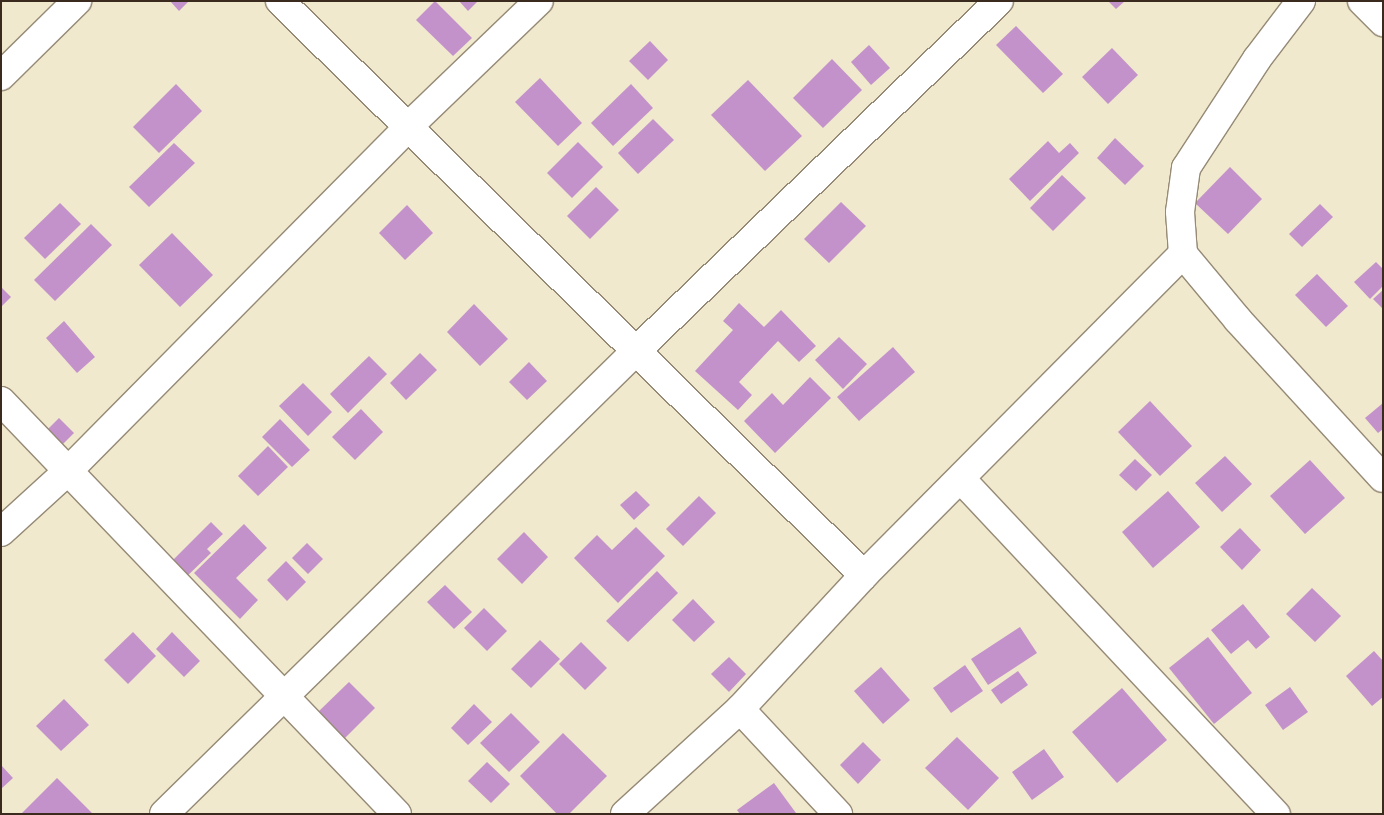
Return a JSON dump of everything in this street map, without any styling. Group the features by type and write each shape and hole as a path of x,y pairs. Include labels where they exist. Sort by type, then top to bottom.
{"street":[{"path":"1,76 77,1"},
{"path":"280,1 864,575"},
{"path":"1,532 68,470 409,126 539,1"},
{"path":"164,814 636,351 999,1"},
{"path":"1300,1 1257,59 1186,168 1180,212 1183,254 1238,320 1383,478"},
{"path":"1362,1 1383,22"},
{"path":"625,814 740,709 864,575 1183,254"},
{"path":"1,401 283,697 398,814"},
{"path":"961,478 1276,814"},
{"path":"740,709 838,814"}],"building":[{"path":"170,1 189,1 179,11"},
{"path":"435,1 472,38 453,56 416,20"},
{"path":"459,1 478,1 468,11"},
{"path":"1108,1 1125,1 1116,9"},
{"path":"1016,26 1063,74 1043,93 996,45"},
{"path":"650,41 668,60 648,80 629,61"},
{"path":"869,45 890,68 871,85 851,62"},
{"path":"1112,48 1138,75 1108,104 1082,77"},
{"path":"832,59 862,90 823,128 793,98"},
{"path":"540,78 582,123 558,146 515,102"},
{"path":"748,80 802,136 765,171 711,115"},
{"path":"176,84 202,111 159,153 133,127"},
{"path":"631,84 653,108 613,146 591,123"},
{"path":"653,119 674,140 638,174 618,153"},
{"path":"1115,138 1144,166 1125,185 1097,158"},
{"path":"1048,141 1059,153 1070,143 1079,153 1030,201 1009,179"},
{"path":"578,142 603,167 572,198 547,173"},
{"path":"174,143 195,163 149,207 129,187"},
{"path":"1230,167 1262,199 1228,234 1195,203"},
{"path":"1062,175 1086,198 1053,231 1030,208"},
{"path":"596,187 619,210 590,239 567,216"},
{"path":"841,202 866,226 829,263 804,239"},
{"path":"60,203 81,224 45,259 24,238"},
{"path":"1320,204 1333,217 1302,247 1289,234"},
{"path":"407,205 433,233 405,260 379,233"},
{"path":"91,224 112,245 55,301 34,280"},
{"path":"172,233 213,275 180,307 139,265"},
{"path":"1376,262 1383,269 1383,286 1370,299 1354,282"},
{"path":"1317,274 1348,306 1326,327 1295,295"},
{"path":"1,287 11,297 1,307"},
{"path":"1383,290 1383,309 1373,299"},
{"path":"739,303 764,327 781,310 816,346 799,362 778,341 739,382 752,395 738,410 695,371 733,330 723,321"},
{"path":"474,304 508,339 480,366 447,332"},
{"path":"64,321 95,357 77,373 46,338"},
{"path":"839,337 867,364 843,389 815,360"},
{"path":"893,347 915,372 859,421 837,397"},
{"path":"420,353 437,370 406,400 390,383"},
{"path":"369,356 387,374 348,413 330,394"},
{"path":"529,362 547,381 527,400 509,382"},
{"path":"810,377 831,398 775,453 744,421 772,393 783,405"},
{"path":"303,383 332,412 308,436 279,406"},
{"path":"1150,401 1192,446 1160,476 1118,432"},
{"path":"1383,403 1383,429 1378,433 1365,418"},
{"path":"361,409 383,432 355,460 332,437"},
{"path":"59,418 74,433 60,447 45,432"},
{"path":"280,419 310,450 292,467 262,437"},
{"path":"268,446 288,467 258,496 238,476"},
{"path":"1225,456 1252,484 1222,512 1195,483"},
{"path":"1135,459 1152,475 1136,491 1119,475"},
{"path":"1310,460 1345,498 1305,534 1270,496"},
{"path":"636,491 650,505 634,520 620,505"},
{"path":"1168,491 1200,527 1153,568 1122,532"},
{"path":"699,496 716,513 683,546 666,529"},
{"path":"211,522 223,534 207,549 211,553 183,580 168,565"},
{"path":"244,524 267,548 236,578 258,600 240,619 194,573"},
{"path":"636,527 665,556 618,603 574,558 597,535 612,550"},
{"path":"1240,528 1261,550 1242,570 1220,547"},
{"path":"524,532 548,557 522,584 497,559"},
{"path":"307,543 323,559 308,574 292,558"},
{"path":"286,561 306,582 287,601 267,580"},
{"path":"657,571 678,593 628,642 606,621"},
{"path":"445,585 472,612 454,629 427,602"},
{"path":"1312,588 1341,616 1315,642 1286,614"},
{"path":"693,599 715,622 694,642 672,620"},
{"path":"1243,604 1270,637 1256,649 1248,640 1231,654 1211,630"},
{"path":"484,608 507,631 487,651 464,628"},
{"path":"1020,627 1037,653 988,685 971,659"},
{"path":"133,632 156,656 128,684 104,660"},
{"path":"172,632 200,661 184,677 156,649"},
{"path":"1208,637 1252,693 1214,724 1169,668"},
{"path":"540,640 560,659 531,688 511,669"},
{"path":"581,642 607,668 585,690 559,664"},
{"path":"1374,651 1383,661 1383,697 1372,706 1346,676"},
{"path":"729,657 746,674 729,692 711,674"},
{"path":"965,665 983,691 951,713 933,688"},
{"path":"881,667 910,700 883,724 854,691"},
{"path":"1018,671 1028,685 1001,704 991,690"},
{"path":"349,682 375,708 344,739 318,712"},
{"path":"1290,687 1308,712 1283,730 1265,705"},
{"path":"1122,688 1167,740 1117,783 1072,732"},
{"path":"64,699 89,725 61,751 36,726"},
{"path":"474,704 492,722 468,745 451,728"},
{"path":"511,713 540,742 509,772 480,743"},
{"path":"563,733 607,776 569,814 557,814 520,776"},
{"path":"957,737 999,778 968,810 925,768"},
{"path":"863,742 881,760 858,784 840,765"},
{"path":"1044,749 1064,777 1032,800 1012,772"},
{"path":"487,762 510,784 491,803 468,781"},
{"path":"1,765 13,778 1,789"},
{"path":"57,778 93,814 21,814"},
{"path":"774,783 796,813 740,814 737,810"}]}
